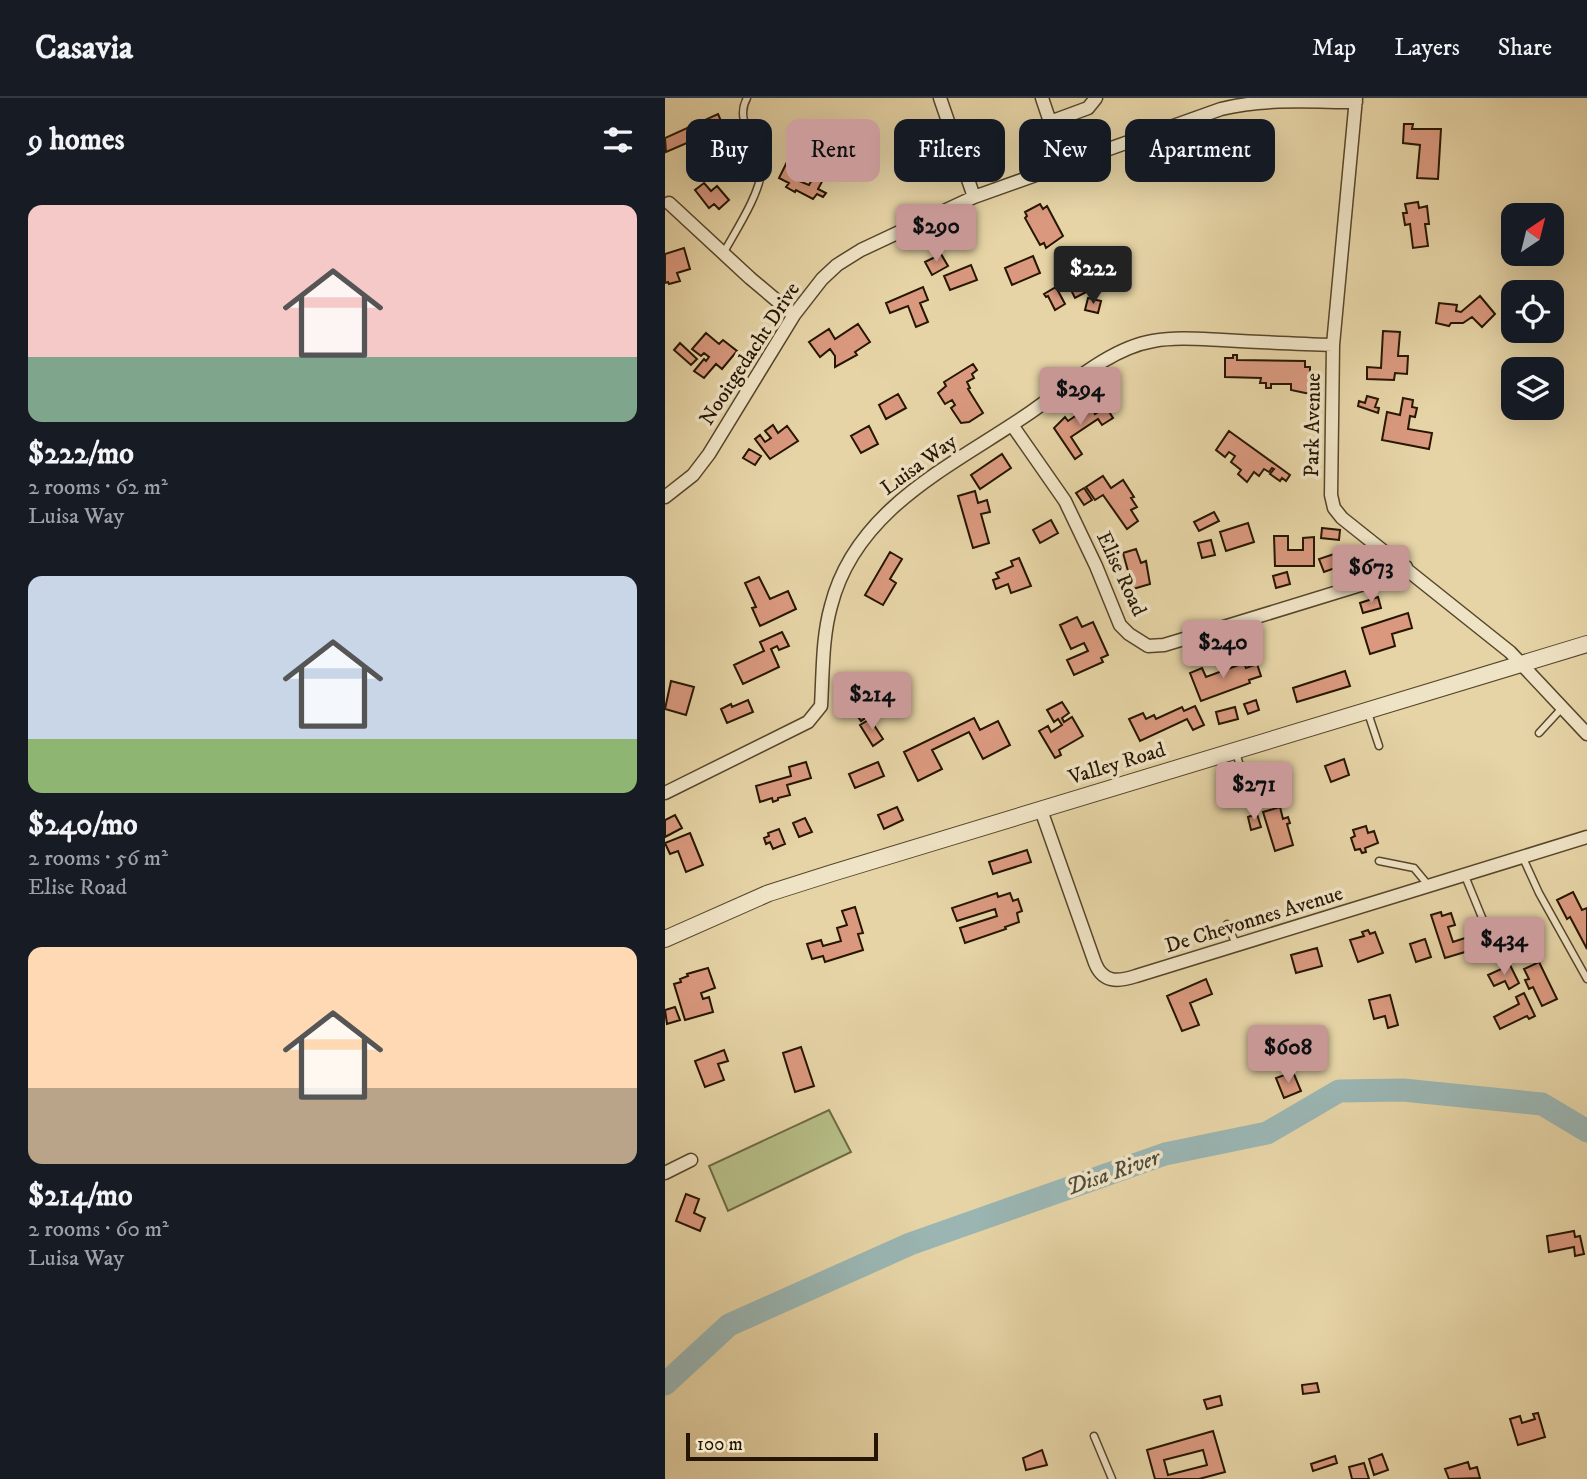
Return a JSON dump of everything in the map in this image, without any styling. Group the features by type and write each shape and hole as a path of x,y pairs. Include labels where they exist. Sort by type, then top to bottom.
{"street":[{"path":"940,98 974,197"},
{"path":"1042,98 1049,119"},
{"path":"1058,119 1088,108 1096,98"},
{"name":"Nooitgedacht Drive","path":"1111,147 1244,103 1356,100"},
{"name":"Park Avenue","path":"1356,100 1333,345 1333,503 1342,517 1522,664"},
{"name":"Nooitgedacht Drive","path":"665,497 693,475 709,454 794,315 816,286 837,265 861,250 974,197 1019,182"},
{"path":"669,203 794,315"},
{"name":"Luisa Way","path":"665,793 808,722 813,717 821,706 827,620 831,603 852,557 869,532 908,492 1115,354 1144,343 1180,339 1333,345"},
{"name":"Elise Road","path":"1012,425 1065,501 1120,625 1149,646 1164,645 1367,583 1406,567"},
{"name":"Valley Road","path":"665,939 769,893 1587,644"},
{"path":"1522,664 1587,734"},
{"name":"De Chevonnes Avenue","path":"1041,810 1098,972 1115,981 1587,837"},
{"path":"665,1173 691,1160"}],"lane":[{"path":"723,254 757,188 762,168 762,157 743,120 742,112 747,98"},
{"path":"1539,733 1562,708"},
{"path":"1367,711 1379,746"},
{"path":"1235,751 1245,781"},
{"path":"1523,858 1539,893 1587,979"},
{"path":"1379,861 1414,868 1429,886"},
{"path":"1465,876 1499,959"},
{"path":"1227,924 1237,945"},
{"path":"1094,1436 1112,1479"}],"green space":[{"path":"829,1110 851,1152 728,1211 709,1166"}],"building":[{"path":"718,114 720,119 707,119"},
{"path":"1404,124 1413,124 1412,129 1441,129 1438,179 1417,178 1420,145 1403,143"},
{"path":"686,128 686,143 666,152 665,138"},
{"path":"786,164 786,182 779,178"},
{"path":"787,182 802,182 809,185 811,182 822,182 818,189 826,193 823,197 817,194 813,199 786,187 789,183"},
{"path":"704,183 711,191 717,186 729,200 719,209 714,204 709,208 695,190"},
{"path":"1418,202 1419,208 1427,206 1429,224 1425,224 1428,246 1413,248 1410,224 1405,225 1403,213 1407,213 1405,204"},
{"path":"1040,204 1043,209 1047,206 1063,236 1046,248 1044,243 1040,245 1025,218 1025,212"},
{"path":"684,248 690,269 677,273 680,281 665,283 665,254"},
{"path":"941,254 948,266 932,275 925,262"},
{"path":"1033,256 1040,273 1012,285 1005,268"},
{"path":"971,265 977,280 950,290 944,276"},
{"path":"1081,279 1088,291 1075,298 1069,286"},
{"path":"923,287 928,300 920,303 928,322 916,327 908,306 890,313 886,303"},
{"path":"1056,287 1065,304 1055,310 1048,296 1044,294"},
{"path":"1480,296 1495,314 1482,327 1472,317 1463,323 1451,323 1449,326 1436,323 1439,303 1457,305 1456,311 1461,312"},
{"path":"1088,298 1101,301 1098,313 1085,310"},
{"path":"858,324 870,342 855,352 857,355 835,367 835,356 830,349 820,357 809,342 829,329 835,339"},
{"path":"1383,331 1400,332 1398,356 1408,356 1407,374 1395,373 1394,380 1367,379 1367,367 1381,368"},
{"path":"706,333 719,344 723,340 737,351 722,369 716,364 704,378 694,371 709,357 704,353 701,356 692,349"},
{"path":"680,343 697,359 691,365 674,350"},
{"path":"1233,355 1237,355 1237,360 1305,361 1305,367 1310,367 1310,394 1291,390 1291,384 1271,384 1271,388 1266,388 1266,383 1260,383 1261,378 1225,377 1225,358 1233,358"},
{"path":"973,364 977,370 972,374 974,378 967,382 970,388 968,389 983,413 969,422 961,423 951,408 955,405 952,400 945,404 938,393 946,386 944,382"},
{"path":"898,394 906,408 886,419 879,405"},
{"path":"1367,396 1378,399 1375,407 1379,408 1378,413 1358,406 1359,401 1365,403"},
{"path":"1403,398 1413,400 1412,407 1417,408 1415,417 1410,416 1408,429 1432,433 1429,449 1382,440 1387,412 1400,415"},
{"path":"1090,406 1095,414 1106,407 1113,418 1102,425 1098,419 1071,437 1082,454 1075,459 1054,428 1065,417 1068,421"},
{"path":"773,425 778,433 787,426 798,441 770,459 755,439 760,435 765,442 771,438 765,431"},
{"path":"869,426 878,444 861,453 851,436"},
{"path":"1229,431 1290,475 1286,481 1282,478 1280,481 1270,474 1274,469 1272,468 1269,472 1264,469 1259,476 1254,472 1247,482 1238,474 1241,470 1231,462 1235,456 1229,452 1225,457 1216,450"},
{"path":"749,449 761,456 755,465 743,458"},
{"path":"1002,454 1011,468 980,489 971,475"},
{"path":"1103,476 1111,488 1123,480 1134,497 1131,498 1137,507 1131,510 1138,521 1127,529 1103,495 1095,500 1086,487"},
{"path":"1084,488 1092,500 1084,505 1076,493"},
{"path":"975,491 978,503 987,500 990,512 981,514 989,543 973,548 958,496"},
{"path":"1214,512 1219,521 1199,531 1194,522"},
{"path":"1051,520 1058,533 1040,543 1033,530"},
{"path":"1248,523 1254,542 1226,551 1220,532"},
{"path":"1322,528 1340,530 1339,540 1321,538"},
{"path":"1274,536 1288,536 1288,550 1303,550 1303,538 1314,537 1314,566 1275,566"},
{"path":"1211,540 1215,555 1202,558 1198,543"},
{"path":"1136,549 1141,563 1146,561 1150,584 1133,589 1123,553"},
{"path":"890,552 902,559 890,579 896,583 883,605 865,595"},
{"path":"1334,554 1338,567 1324,572 1319,559"},
{"path":"1019,558 1031,586 1011,593 1008,584 996,589 993,580 999,578 996,573 1013,566 1011,561"},
{"path":"1287,572 1290,584 1276,588 1273,576"},
{"path":"759,577 770,599 788,591 796,609 760,626 752,608 756,607 745,583"},
{"path":"1378,597 1381,608 1363,613 1360,603"},
{"path":"1408,613 1412,628 1392,634 1395,646 1370,654 1362,628"},
{"path":"1077,617 1082,627 1093,622 1108,655 1101,658 1103,662 1074,675 1067,660 1088,651 1084,643 1071,649 1060,625"},
{"path":"782,632 789,646 779,650 777,646 771,649 779,667 743,684 734,665 764,651 760,642"},
{"path":"1244,663 1246,668 1257,664 1261,676 1249,680 1250,683 1201,701 1190,673 1202,668 1206,677"},
{"path":"1345,671 1350,686 1297,702 1293,688"},
{"path":"671,681 694,687 686,715 665,709"},
{"path":"866,699 874,712 861,721 852,708"},
{"path":"748,700 753,712 727,723 721,709"},
{"path":"1256,700 1259,710 1248,714 1244,704"},
{"path":"1062,702 1069,713 1062,718 1064,722 1072,717 1083,736 1059,750 1061,755 1055,758 1039,731 1048,726 1051,732 1062,725 1058,719 1054,722 1047,710"},
{"path":"1195,706 1204,725 1193,730 1187,719 1140,741 1129,719 1143,713 1146,719 1154,715 1156,719 1182,707 1184,711"},
{"path":"1235,707 1238,719 1219,724 1216,712"},
{"path":"974,718 980,730 998,721 1010,745 983,759 969,732 932,750 942,769 918,781 904,752"},
{"path":"870,719 883,739 873,746 860,725"},
{"path":"1344,759 1349,775 1331,782 1325,766"},
{"path":"806,762 811,778 787,785 790,795 773,802 772,798 760,802 756,786 791,776 789,767"},
{"path":"878,762 884,776 855,788 849,774"},
{"path":"897,807 903,820 884,829 878,815"},
{"path":"1280,807 1283,819 1288,817 1290,823 1287,824 1293,845 1275,851 1263,812"},
{"path":"1257,814 1261,827 1251,830 1248,817"},
{"path":"675,815 682,828 665,837 665,820"},
{"path":"805,818 812,832 799,837 793,823"},
{"path":"1366,826 1368,833 1374,831 1378,843 1365,848 1366,852 1362,853 1360,849 1355,850 1351,838 1355,836 1353,830"},
{"path":"779,829 785,844 773,849 770,842 766,844 764,838 769,836 768,833"},
{"path":"690,833 703,865 686,872 678,851 670,854 665,843"},
{"path":"1027,850 1031,862 993,874 989,862"},
{"path":"1573,892 1582,910 1587,908 1587,949 1570,917 1567,919 1557,900"},
{"path":"997,893 998,897 1010,893 1013,901 1018,899 1022,911 1017,913 1019,922 965,943 960,928 997,916 995,909 957,921 952,908"},
{"path":"855,907 863,933 858,934 863,950 825,962 823,956 812,959 807,944 821,940 823,946 841,941 837,928 847,925 842,911"},
{"path":"1441,912 1442,916 1451,913 1455,925 1448,927 1453,942 1471,936 1475,949 1445,958 1431,915"},
{"path":"1368,930 1370,934 1375,932 1383,953 1358,962 1350,940 1364,936 1362,932"},
{"path":"1425,939 1431,957 1416,962 1410,944"},
{"path":"1317,948 1322,966 1296,973 1291,955"},
{"path":"1539,962 1557,999 1542,1006 1533,987 1529,989 1525,980 1529,979 1524,969"},
{"path":"1510,965 1519,983 1509,989 1505,981 1494,986 1488,975"},
{"path":"708,968 715,988 701,993 703,999 709,997 713,1012 685,1020 674,984 681,982 680,979 688,976 687,974"},
{"path":"1206,979 1212,994 1190,1003 1199,1025 1182,1031 1167,996"},
{"path":"1524,993 1535,1016 1529,1019 1527,1016 1500,1029 1494,1017 1519,1004 1516,997"},
{"path":"1390,995 1398,1025 1388,1028 1385,1016 1374,1019 1369,1000"},
{"path":"675,1007 680,1020 667,1024 665,1010"},
{"path":"801,1047 814,1086 795,1092 783,1053"},
{"path":"724,1050 728,1061 718,1064 724,1080 705,1087 695,1061"},
{"path":"1293,1072 1301,1091 1284,1098 1276,1078"},
{"path":"686,1194 699,1199 694,1213 705,1218 700,1231 676,1221"},
{"path":"1574,1231 1575,1237 1580,1236 1584,1254 1575,1256 1574,1247 1549,1252 1547,1236"},
{"path":"1317,1383 1319,1392 1303,1394 1302,1385"},
{"path":"1220,1396 1222,1405 1207,1409 1204,1400"},
{"path":"1538,1413 1545,1437 1518,1445 1510,1419 1520,1416 1522,1423 1535,1419 1533,1414"},
{"path":"1213,1431 1225,1472 1199,1479 1155,1479 1147,1450","holes":["1203,1450 1207,1465 1168,1475 1164,1460"]},
{"path":"1042,1450 1047,1465 1026,1470 1023,1458"},
{"path":"1382,1454 1388,1470 1374,1475 1369,1459"},
{"path":"1335,1456 1337,1463 1313,1471 1311,1464"},
{"path":"1468,1462 1470,1469 1477,1467 1480,1478 1449,1479 1445,1469"},
{"path":"1364,1463 1369,1479 1352,1479 1349,1467"}],"waterway":[{"name":"Disa River","path":"665,1384 729,1325 910,1244 1165,1154 1267,1133 1339,1091 1403,1090 1542,1104 1587,1131"}]}
